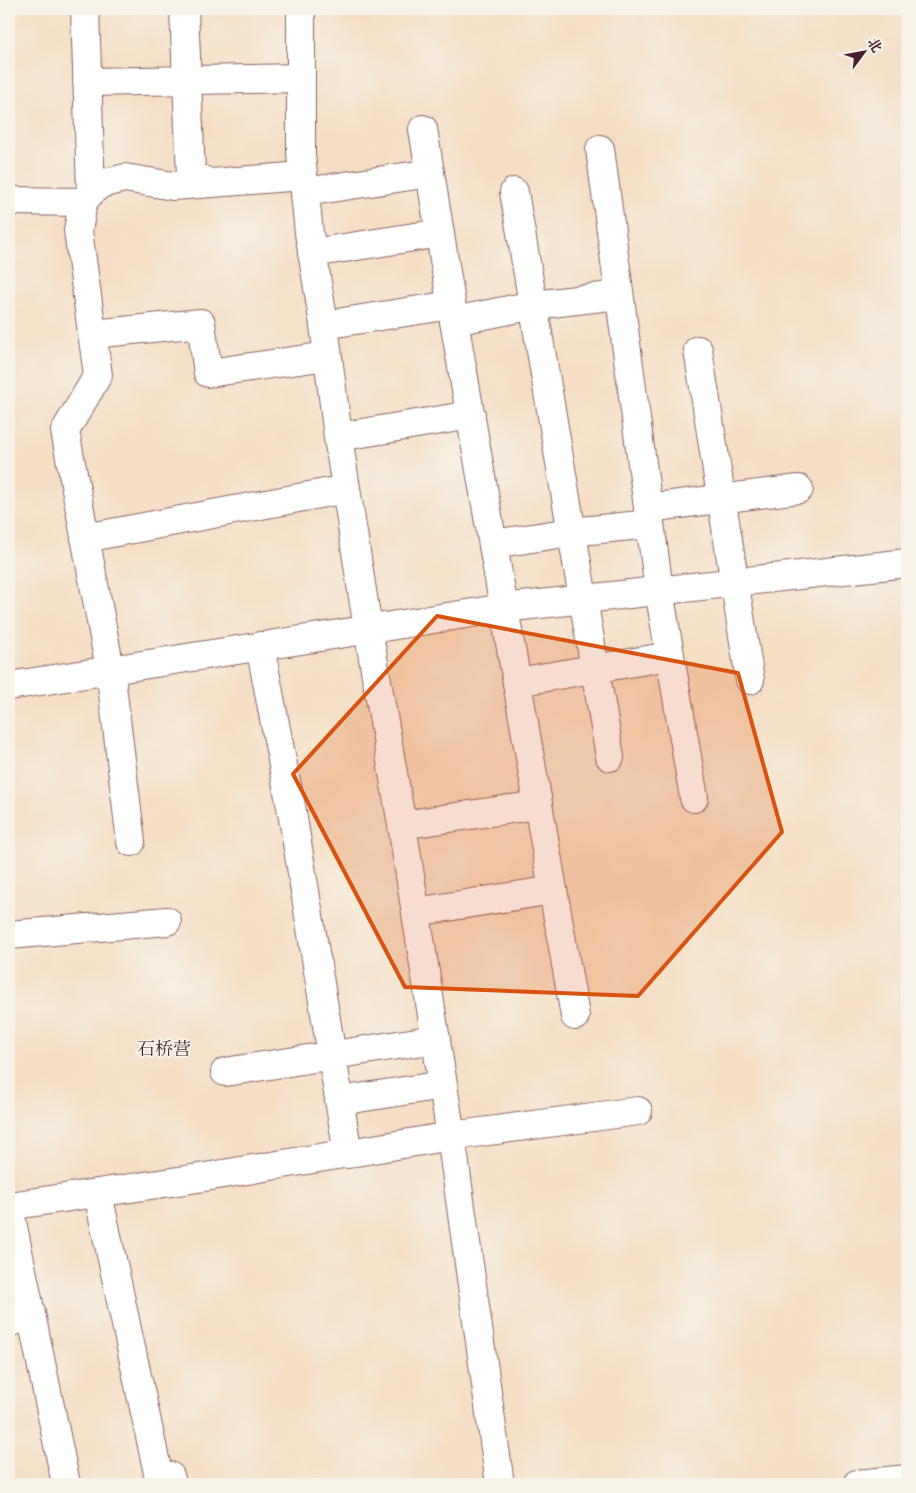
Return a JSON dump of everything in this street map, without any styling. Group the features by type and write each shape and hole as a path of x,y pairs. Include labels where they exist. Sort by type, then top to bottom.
{"street":[{"path":"85,9 87,197 78,231 98,375 65,431 110,669 131,842"},
{"path":"184,9 191,175 210,184"},
{"path":"300,9 301,154 312,253 324,325 346,489 451,1136 500,1484"},
{"path":"87,82 301,78"},
{"path":"422,129 452,313 575,1016"},
{"path":"600,149 659,590 694,798"},
{"path":"9,201 87,197 100,184 125,178 173,186 304,184 430,173"},
{"path":"514,192 610,757"},
{"path":"312,253 440,233"},
{"path":"324,325 619,295"},
{"path":"93,334 201,323 208,373 327,356"},
{"path":"698,350 750,680"},
{"path":"338,438 470,415"},
{"path":"85,538 346,489"},
{"path":"493,544 571,532 721,499 799,489"},
{"path":"9,686 504,608 907,563"},
{"path":"260,646 292,812 348,1154"},
{"path":"517,682 670,656"},
{"path":"402,825 538,805"},
{"path":"416,912 553,890"},
{"path":"9,935 167,921"},
{"path":"225,1072 436,1039"},
{"path":"339,1101 443,1086"},
{"path":"66,1484 20,1320 9,1207 451,1136 638,1111"},
{"path":"98,1194 159,1478 170,1476 172,1484"},
{"path":"857,1484 907,1479"}],"highlighted area":[{"path":"437,616 738,673 782,832 638,996 405,987 293,774"}],"district":[{"name":"石桥营","path":"164,1050"}]}
